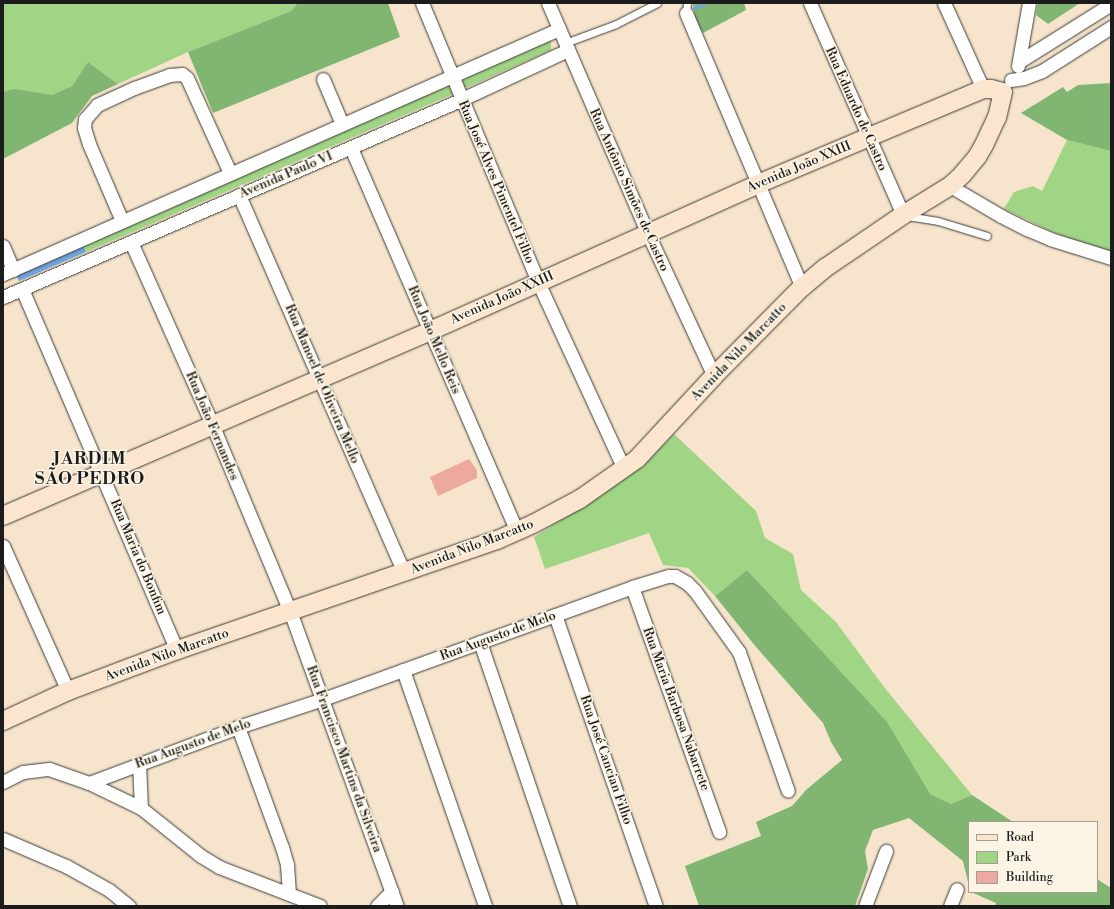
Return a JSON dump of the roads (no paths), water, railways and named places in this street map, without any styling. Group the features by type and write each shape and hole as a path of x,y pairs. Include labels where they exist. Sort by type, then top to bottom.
{"street":[{"name":"Rua José Alves Pimentel Filho","path":"422,3 538,282 624,469"},
{"name":"Rua Antônio Simões de Castro","path":"548,3 648,234 714,376"},
{"name":"Rua Eduardo de Castro","path":"810,3 902,215"},
{"path":"944,3 983,89 1007,86 1030,76 1061,60 1111,27"},
{"path":"1007,86 1020,61 1029,3"},
{"path":"1020,61 1050,44 1111,4"},
{"path":"686,8 802,287"},
{"name":"Avenida Paulo VI","path":"8,272 559,29"},
{"path":"1050,44 1048,53 1056,60 1061,60"},
{"name":"Avenida Paulo VI","path":"3,297 462,99 566,46"},
{"path":"122,221 89,144 84,128 84,119 97,105 164,77 182,74 191,85 230,173"},
{"path":"323,79 342,124"},
{"name":"Avenida Nilo Marcatto","path":"3,721 68,691 177,650 404,574 517,532 580,499 637,459 714,376 802,287 824,268 902,215 950,186 977,157 998,117 1007,86"},
{"name":"Avenida João XXIII","path":"3,516 212,424 430,331 758,184 983,89"},
{"name":"Rua João Mello Reis","path":"351,148 517,532"},
{"path":"950,186 1000,216 1027,229 1050,239 1111,258"},
{"name":"Rua Manoel de Oliveira Mello","path":"239,195 320,378 404,574"},
{"name":"Rua João Fernandes","path":"131,242 212,424 290,611"},
{"path":"3,246 8,272"},
{"name":"Rua Maria do Bonfim","path":"22,289 102,472 177,650"},
{"path":"3,546 68,691"},
{"name":"Rua Augusto de Melo","path":"89,782 238,727 322,699 632,587 668,576 675,576 687,583 695,591 739,652 788,791"},
{"name":"Rua Maria Barbosa Nabarrete","path":"632,587 719,832"},
{"name":"Rua Francisco Martins da Silveira","path":"290,611 397,906"},
{"name":"Rua José Cancian Filho","path":"555,615 656,906"},
{"path":"480,642 570,906"},
{"path":"403,670 484,906"},
{"path":"238,727 282,847 287,865 289,894"},
{"path":"139,764 140,808"},
{"path":"3,782 23,772 49,769 89,782 140,808 201,856 219,867 320,906"},
{"path":"3,839 66,866 109,890 129,906"},
{"path":"865,906 886,850"},
{"path":"950,906 957,889"},
{"path":"377,906 392,891"}],"lane":[{"path":"566,46 622,21 657,3"},
{"path":"902,215 938,221 987,236"}],"water":[{"path":"83,245 86,252 19,281 16,275"}],"waterway":[{"path":"694,8 705,3"}],"district":[{"name":"JARDIM SÃO PEDRO","path":"90,470"}]}
